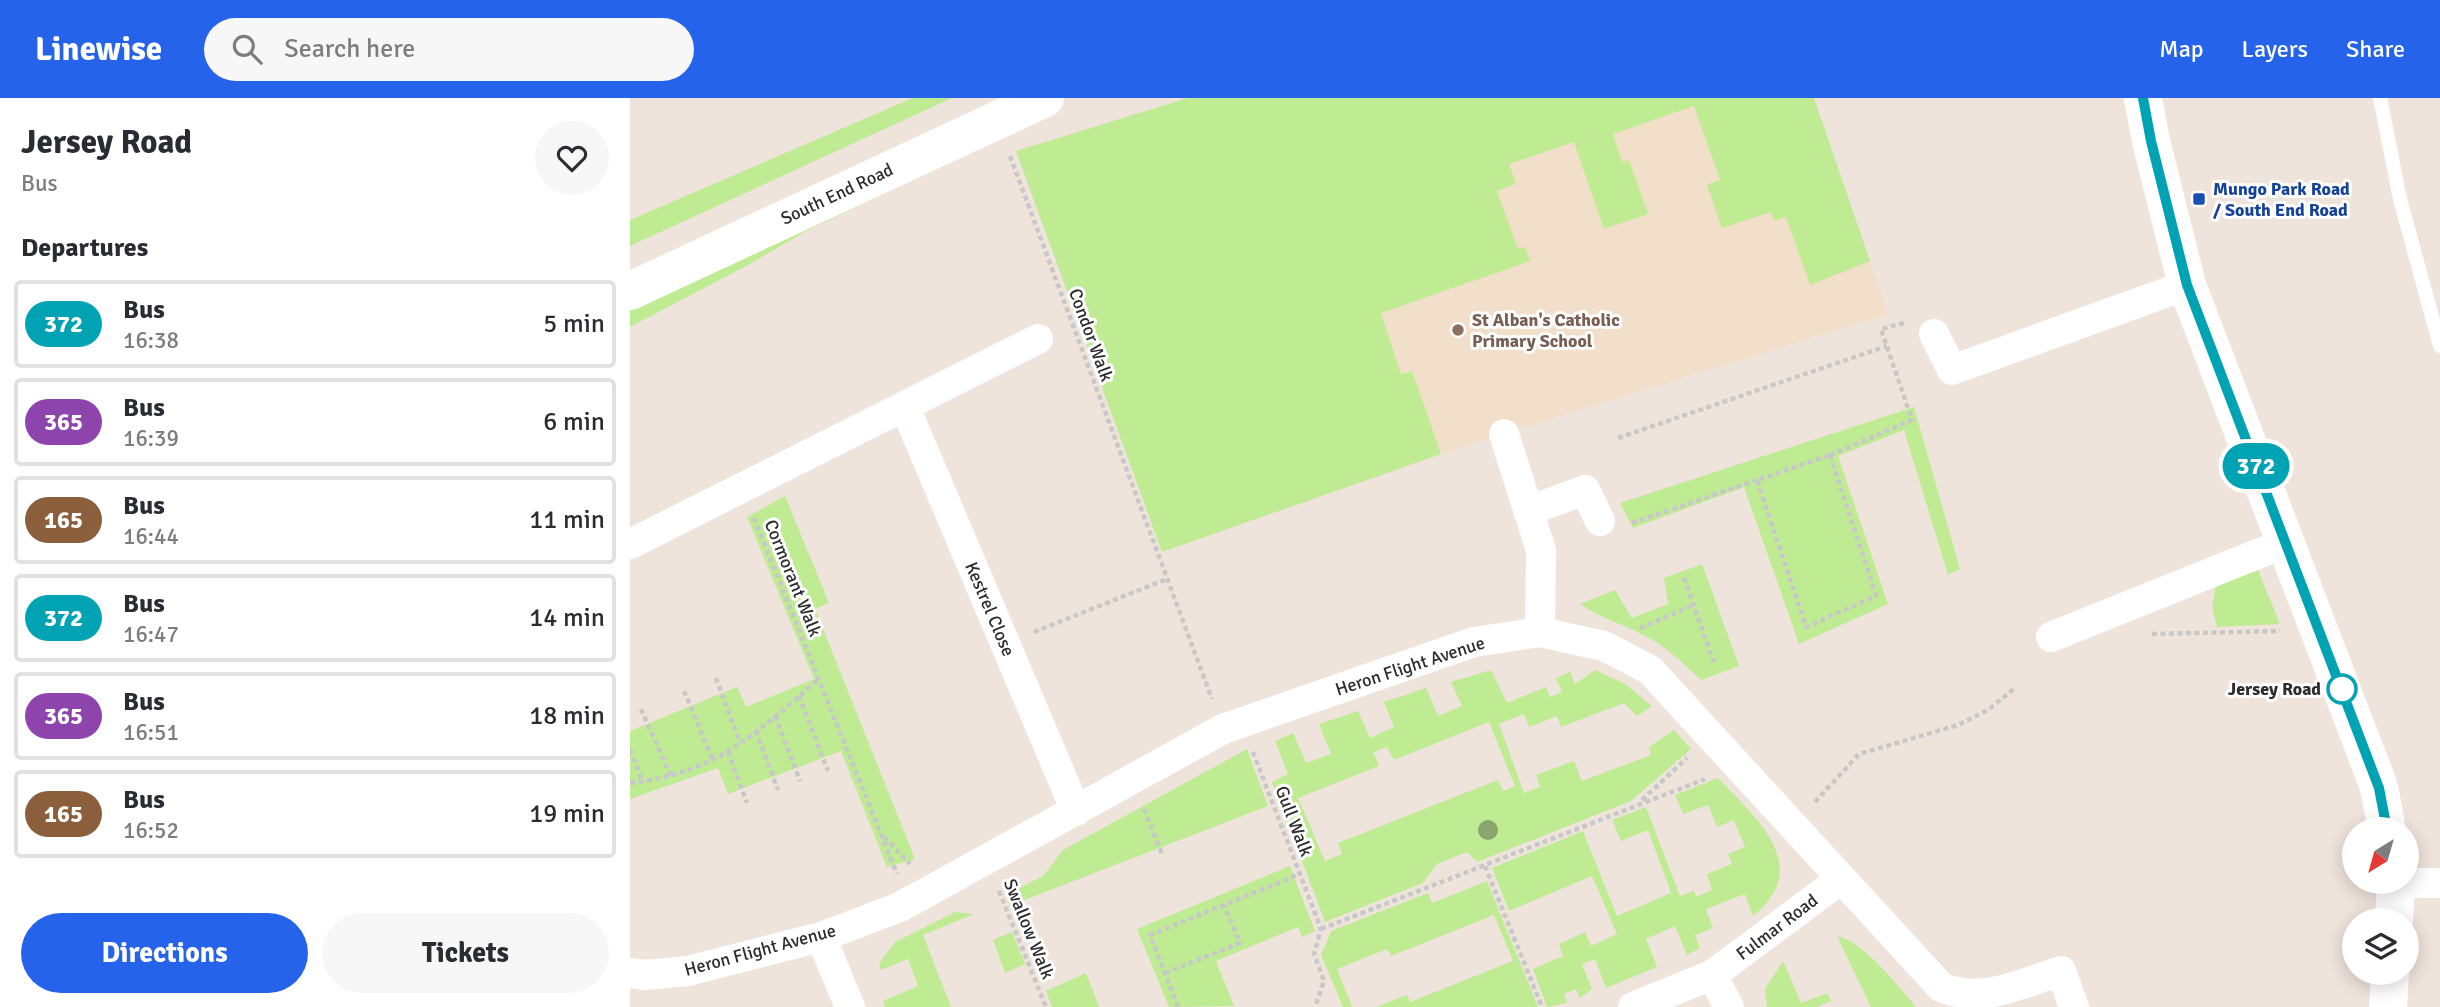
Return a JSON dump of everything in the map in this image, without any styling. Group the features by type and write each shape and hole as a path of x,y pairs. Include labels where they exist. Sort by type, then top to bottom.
{"street":[{"path":"2143,98 2187,285 2379,788 2385,817"},
{"name":"South End Road","path":"630,291 1030,105"},
{"path":"1934,334 1952,370 2187,285"},
{"path":"630,544 1038,339"},
{"name":"Kestrel Close","path":"905,407 1076,811"},
{"path":"1504,434 1541,550 1540,632"},
{"path":"1528,511 1585,490 1600,521"},
{"path":"2051,637 2286,543"},
{"name":"Heron Flight Avenue","path":"630,973 646,975 688,971 821,937 921,895 1232,726 1474,642 1540,632 1576,638 1627,656 1650,670 1672,690 1941,987 1956,994 1976,996 2061,971 2074,1007"},
{"name":"Fulmar Road","path":"1633,1007 1712,975 1841,879"},
{"path":"2419,883 2440,883"},
{"path":"821,937 850,1007"},
{"path":"1712,975 1729,1007"},
{"path":"2388,1007 2389,985"}],"lane":[{"path":"2380,98 2400,199 2440,346"}],"path":[{"name":"Condor Walk","path":"1030,105 1027,140 1007,150 1167,579 1232,726"},
{"path":"1631,523 1830,455 1912,420 1881,329 1926,318 1934,334"},
{"path":"1618,438 1886,346"},
{"path":"1757,480 1806,627 1876,596 1830,455"},
{"name":"Cormorant Walk","path":"742,488 881,834 921,895"},
{"path":"1684,578 1714,663"},
{"path":"1005,643 1167,579"},
{"path":"1627,656 1634,631 1694,605"},
{"path":"2145,635 2319,631"},
{"path":"716,678 740,743"},
{"path":"631,783 671,777 713,761 756,732 819,679"},
{"path":"1792,825 1859,754 1958,725 1988,710 2015,688"},
{"path":"684,691 713,761"},
{"path":"799,696 828,771"},
{"path":"641,709 671,777"},
{"path":"775,716 800,781"},
{"name":"Gull Walk","path":"1232,726 1300,874 1321,929 1314,954 1324,981 1315,1007"},
{"path":"756,732 778,790"},
{"path":"1639,803 1712,735"},
{"path":"630,750 643,782"},
{"path":"728,752 747,803"},
{"path":"1321,929 1639,803 1739,767"},
{"path":"1132,780 1162,854"},
{"name":"Cormorant Walk","path":"881,834 921,895"},
{"name":"Swallow Walk","path":"986,861 1045,1007"},
{"path":"1485,866 1542,1007"},
{"path":"1178,1007 1150,935 1300,874"},
{"path":"1165,973 1240,943 1224,905"}],"shaded area":[{"name":"St Alban's Catholic Primary School","path":"1188,98 1814,98 1888,314 1477,442 1162,552 1016,151"}],"green space":[{"path":"913,98 952,98 630,246 630,220"},
{"name":"St Alban's Catholic Primary School","path":"1188,98 1814,98 1870,261 1810,285 1786,217 1774,221 1771,212 1722,228 1707,185 1720,180 1694,106 1613,134 1622,162 1629,160 1648,214 1604,229 1574,142 1509,164 1516,184 1497,191 1518,249 1525,247 1530,261 1381,313 1401,374 1412,371 1441,454 1162,552 1016,151"},
{"path":"1006,136 808,230 630,327 630,309"},
{"path":"1914,407 1960,569 1948,575 1904,430 1838,456 1888,604 1799,644 1744,487 1633,528 1620,503"},
{"path":"785,496 829,603 815,609 915,859 887,867 841,751 728,794 718,768 630,799 630,731 737,687 746,707 814,679 747,517"},
{"path":"1702,564 1739,666 1701,680 1656,642 1580,604 1615,590 1632,618 1668,604 1664,578"},
{"path":"2258,570 2280,624 2217,627 2212,607 2216,586"},
{"path":"1491,670 1507,703 1546,687 1550,697 1562,692 1556,678 1570,672 1575,684 1595,670 1625,684 1652,706 1637,716 1624,703 1561,727 1557,716 1529,727 1524,714 1499,724 1524,793 1540,787 1536,775 1574,761 1582,781 1651,755 1649,747 1674,730 1691,749 1631,801 1477,862 1467,852 1437,864 1423,883 1325,922 1272,782 1288,774 1275,741 1293,733 1306,763 1331,754 1319,724 1358,711 1370,738 1394,727 1384,702 1426,688 1438,716 1462,706 1451,682","holes":["1489,722 1515,786 1503,791 1498,780 1338,843 1342,854 1325,861 1298,798 1379,766 1373,752 1387,747 1394,760"]},
{"path":"1247,749 1268,806 1009,906 1006,895 1043,876 1063,850"},
{"path":"1718,778 1748,810 1773,844 1779,862 1779,880 1771,898 1753,916 1745,894 1706,909 1713,928 1695,935 1700,948 1687,955 1675,926 1646,939 1657,967 1606,988 1595,959 1582,964 1592,989 1580,998 1576,989 1564,994 1567,1003 1547,1007 1533,969 1563,956 1559,944 1585,932 1591,946 1617,934 1592,876 1509,911 1492,868 1583,831 1617,916 1671,893 1648,830 1621,841 1612,820 1646,807 1680,896 1694,891 1696,897 1712,890 1707,874 1732,864 1728,854 1745,847 1734,820 1717,827 1708,805 1683,814 1675,795"},
{"path":"1290,866 1315,931 1302,937 1298,927 1216,961 1234,1006 1169,1007 1137,929"},
{"path":"1487,881 1538,1007 1376,1007 1407,995 1410,1002 1513,961 1494,915 1391,956 1387,949 1337,969 1352,1007 1343,1007 1321,955 1331,931 1428,893 1432,903"},
{"path":"955,912 974,914 923,935 951,1007 885,1007 883,1001 918,986 908,959 881,970 879,964 895,942"},
{"path":"1012,932 1025,964 1005,973 993,940"},
{"path":"1837,936 1847,939 1868,955 1916,1007 1871,1007"},
{"path":"1783,961 1801,1003 1827,993 1831,1001 1817,1007 1767,1007 1765,989"},
{"path":"1086,973 1099,1007 1052,1007 1046,991"}],"bus line":[{"name":"372","path":"2143,98 2187,285 2379,788 2385,817"}],"place":[{"name":"Mungo Park Road / South End Road","path":"2199,199"},
{"name":"St Alban's Catholic Primary School","path":"1458,330"},
{"name":"Jersey Road","path":"2342,689"}]}
